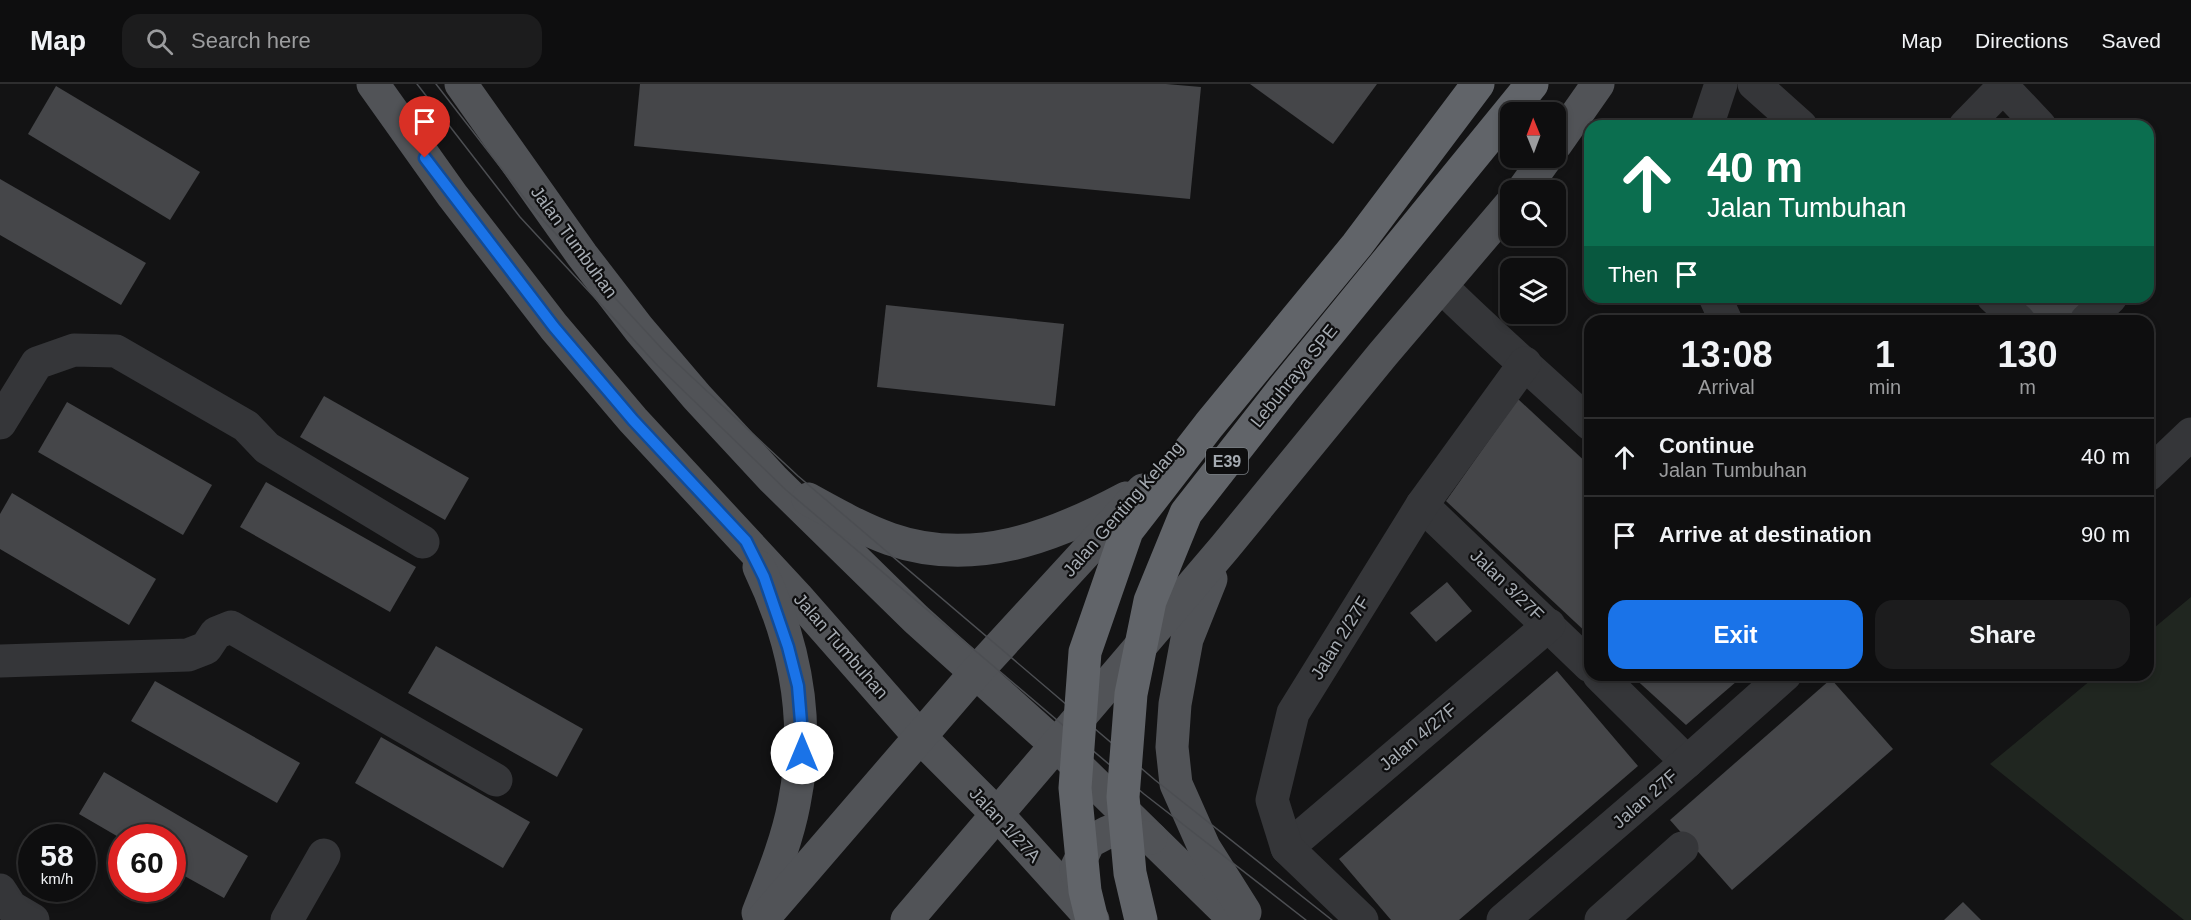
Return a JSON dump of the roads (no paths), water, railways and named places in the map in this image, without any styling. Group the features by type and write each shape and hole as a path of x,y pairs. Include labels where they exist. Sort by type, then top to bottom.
{"highway":[{"name":"Lebuhraya SPE","path":"1091,918 1085,891 1075,788 1085,652 1127,531 1209,424 1358,245 1478,84"},
{"name":"Lebuhraya SPE","path":"1141,920 1130,873 1123,797 1131,694 1149,602 1186,513 1284,388 1532,84"}],"main road":[{"name":"Jalan Tumbuhan","path":"373,84 452,195 554,327 633,420 746,541 920,737"},
{"name":"Jalan Tumbuhan","path":"461,84 582,255 639,329 697,398 773,479 916,619 976,672"},
{"name":"Jalan Genting Kelang","path":"762,920 976,672 1146,487 1341,249 1467,84"},
{"path":"1566,130 1598,84"},
{"path":"907,920 1225,547 1383,354 1500,217"},
{"path":"773,479 832,513 883,536 925,548 950,550 1006,547 1028,542 1075,524 1146,487"},
{"path":"746,541 764,577 788,647 798,686 802,734 794,804 779,857 755,920"},
{"path":"1225,547 1187,639 1175,704 1172,747 1176,784 1204,847 1251,920"},
{"path":"976,672 1056,745 1235,920"},
{"name":"Jalan 1/27A","path":"920,737 997,814 1091,918"},
{"path":"1091,918 1076,869 1089,842 1108,832 1151,838"}],"street":[{"path":"1709,120 1722,84"},
{"path":"1754,84 1794,120"},
{"path":"1971,120 2003,87 2034,120"},
{"path":"1442,286 1476,321 1526,363 1584,418"},
{"path":"2000,303 2012,315"},
{"path":"2092,315 2105,303"},
{"path":"0,423 37,363 74,350 116,351 246,426 267,448 423,542"},
{"name":"Jalan 2/27F","path":"1362,920 1287,848 1272,800 1293,713 1422,505 1526,363"},
{"path":"2154,469 2191,434"},
{"name":"Jalan 3/27F","path":"1422,505 1584,660"},
{"name":"Jalan 4/27F","path":"1287,848 1549,625"},
{"path":"0,661 188,655 206,648 216,633 231,627 496,780"},
{"path":"1605,681 1688,762"},
{"name":"Jalan 27F","path":"1503,920 1688,762 1778,681"},
{"path":"1601,920 1682,848"},
{"path":"287,920 324,855"},
{"path":"0,890 11,907 33,920"}],"tram line":[{"path":"417,84 520,217 658,366 786,490 1144,794 1306,920"},
{"path":"436,84 532,208 664,351 798,476 1155,780 1332,920"}]}
